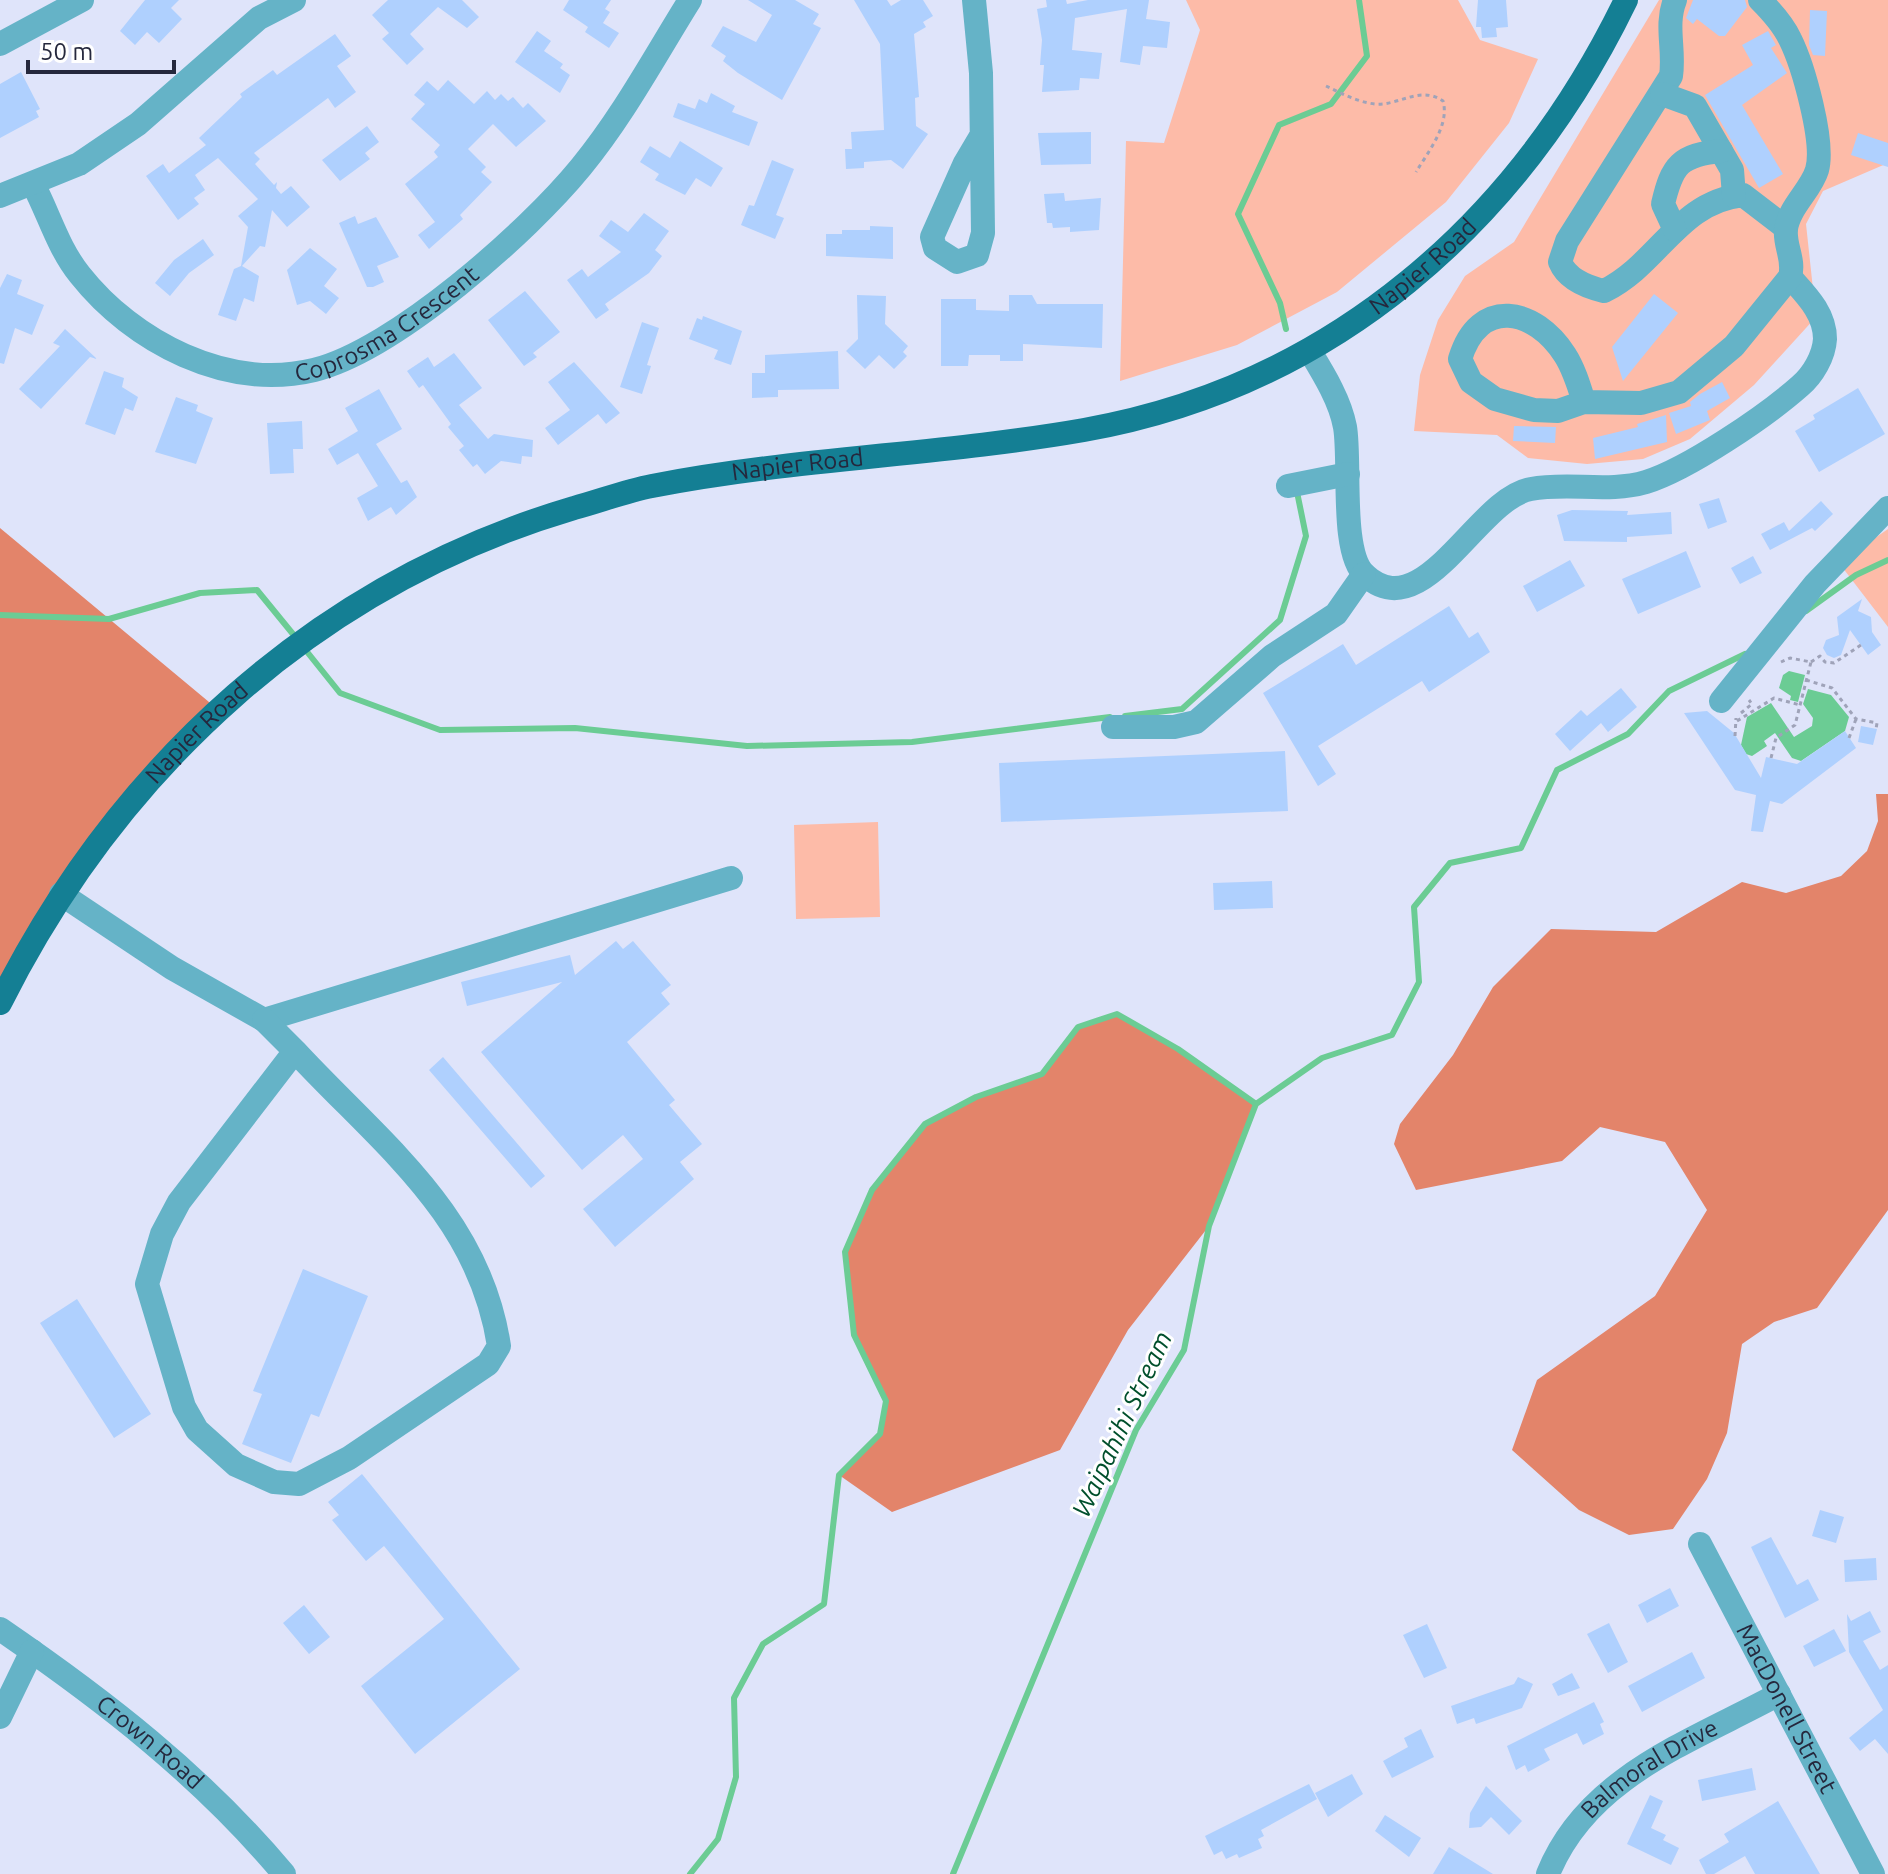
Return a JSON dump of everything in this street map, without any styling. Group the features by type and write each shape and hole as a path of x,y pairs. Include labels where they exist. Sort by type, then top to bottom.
{"main road":[{"name":"Napier Road","path":"0,1003 61,894 128,803 213,715 343,612 412,572 478,542 530,521 648,486 776,466 1039,437 1141,418 1228,389 1309,350 1369,313 1449,249 1524,166 1555,125 1626,0"}],"street":[{"path":"0,44 82,0"},
{"path":"0,196 79,164 138,124 199,67 259,18 294,0"},
{"name":"Coprosma Crescent","path":"33,184 59,242 77,272 123,320 199,360 237,374 272,376 315,370 366,347 413,317 532,222 604,137 690,0"},
{"path":"974,0 980,58 981,136"},
{"path":"1584,402 1565,354 1528,320 1508,313 1479,323 1464,346 1460,359 1471,382 1495,399 1534,410 1558,411 1584,402 1641,403 1679,392 1734,346 1790,277 1794,265 1786,228 1743,195 1720,198 1691,214 1641,267 1604,291 1587,287 1564,270 1560,262 1567,241 1671,76 1674,54 1669,19 1675,0"},
{"path":"1760,0 1776,16 1791,40 1815,122 1817,171 1786,228"},
{"path":"1662,94 1695,106 1735,181 1734,196"},
{"path":"1675,230 1663,204 1675,168 1687,157 1721,151"},
{"path":"1309,350 1328,382 1345,425 1353,550 1364,574 1388,588 1419,584 1503,502 1529,489 1644,483 1688,464 1801,385 1818,363 1825,339 1820,313 1790,277"},
{"path":"1288,486 1348,474"},
{"path":"1721,701 1815,584 1888,508"},
{"path":"1113,727 1174,727 1196,722 1272,656 1336,614 1364,574"},
{"path":"264,1020 731,878"},
{"path":"61,894 172,968 264,1020 295,1051 420,1178 457,1228 494,1310 499,1346 488,1364 349,1458 299,1484 274,1482 236,1465 197,1430 184,1407 147,1284 162,1234 179,1202 295,1051"},
{"name":"MacDonell Street","path":"1700,1544 1873,1874"},
{"name":"Crown Road","path":"0,1629 141,1731 187,1770 284,1874"},
{"path":"0,1717 32,1651"},
{"name":"Balmoral Drive","path":"1548,1874 1573,1828 1618,1781 1779,1694"}],"path":[{"path":"1326,86 1378,105 1420,94 1435,95 1443,101 1444,118 1416,172"},
{"path":"1771,758 1776,738 1795,725 1811,662 1820,656 1825,662 1834,663 1861,645"},
{"path":"1776,664 1790,658 1811,662"},
{"path":"1806,680 1832,688 1856,719 1877,723 1876,729"},
{"path":"1737,721 1774,698 1800,705"},
{"path":"1849,738 1856,719"}],"shaded area":[{"path":"1186,0 1458,0 1480,40 1538,59 1509,123 1446,202 1337,292 1237,345 1120,381 1126,141 1164,143 1200,30"},
{"path":"1659,0 1888,0 1888,163 1823,191 1806,224 1816,317 1754,385 1690,439 1643,459 1587,464 1528,458 1497,435 1414,431 1420,375 1438,320 1465,276 1514,242"},
{"path":"0,528 215,707 140,783 0,1002"},
{"path":"1888,529 1888,627 1839,563"},
{"path":"1789,671 1805,675 1798,702 1790,700 1791,696 1779,688 1783,675"},
{"path":"1808,689 1831,695 1849,717 1845,731 1801,761 1792,758 1775,733 1764,741 1767,746 1752,756 1746,754 1741,745 1747,717 1771,703 1794,737 1812,726 1813,718 1803,704"},
{"path":"1876,794 1888,794 1888,1210 1817,1308 1774,1322 1742,1344 1727,1433 1707,1479 1673,1529 1629,1535 1579,1510 1512,1450 1537,1380 1655,1296 1707,1210 1665,1142 1600,1127 1562,1161 1416,1190 1394,1144 1400,1124 1453,1055 1493,987 1551,929 1656,932 1742,882 1786,893 1841,876 1867,851 1878,821"},
{"path":"878,822 880,917 796,919 794,825"},
{"path":"1117,1014 1178,1049 1256,1104 1209,1226 1128,1330 1060,1450 892,1512 839,1475 880,1434 886,1401 854,1335 845,1252 872,1190 925,1124 976,1097 1042,1074 1078,1027"}],"building":[{"path":"145,0 179,0 171,8 182,19 159,43 147,32 135,45 120,31"},
{"path":"388,0 462,0 479,17 467,28 438,7 410,34 424,49 407,65 382,39 389,33 372,15"},
{"path":"569,0 611,0 605,9 610,12 603,23 619,33 609,48 585,32 588,27 563,10"},
{"path":"748,0 795,0 819,14 813,24 821,28 782,100 738,73 723,61 726,56 711,46 723,26 756,42 772,15"},
{"path":"854,0 887,0 891,6 901,0 923,0 933,16 923,22 926,27 914,34 919,97 915,98 916,126 928,134 903,169 891,160 864,162 864,168 846,169 845,149 852,149 851,132 884,130 880,44"},
{"path":"1046,0 1066,0 1067,4 1088,0 1149,0 1146,19 1170,22 1167,48 1143,46 1140,65 1120,62 1127,9 1075,18 1072,50 1102,53 1099,79 1080,78 1079,90 1042,92 1044,65 1040,65 1042,40 1037,9 1047,7"},
{"path":"1478,0 1506,0 1508,27 1496,28 1497,37 1482,38 1481,27 1476,27"},
{"path":"1693,0 1745,0 1747,7 1725,36 1719,36 1697,19 1693,24 1686,18"},
{"path":"1810,10 1827,11 1825,56 1813,55 1809,45"},
{"path":"537,31 551,41 544,51 563,64 560,68 570,75 560,93 515,62"},
{"path":"1768,31 1776,45 1771,48 1787,73 1742,105 1783,174 1759,188 1705,95 1753,65 1742,45"},
{"path":"335,34 351,56 337,66 356,92 335,108 328,98 254,153 260,159 255,164 274,185 277,182 276,188 281,194 291,186 310,207 287,227 272,210 265,247 260,246 242,266 259,276 254,302 244,298 236,321 218,315 234,269 241,266 248,227 238,216 258,199 218,158 195,175 205,190 194,198 199,204 178,220 146,176 163,164 169,173 206,145 199,138 242,97 240,94 273,70 277,75"},
{"path":"21,72 40,109 36,111 39,117 0,138 0,84"},
{"path":"448,80 474,104 487,91 495,100 501,94 508,101 513,97 523,108 528,103 546,121 516,147 493,124 468,149 486,167 481,172 492,182 460,215 463,219 429,249 418,235 435,222 405,184 438,157 434,152 440,145 411,119 425,104 414,95 427,81 438,91"},
{"path":"711,93 735,106 732,112 758,122 749,146 673,117 678,103 695,109 699,99 707,103"},
{"path":"367,126 379,142 365,153 370,159 340,181 322,160"},
{"path":"1091,132 1091,164 1041,165 1038,133"},
{"path":"1858,133 1888,143 1888,167 1851,155"},
{"path":"680,141 723,168 711,187 696,178 685,195 655,180 659,174 640,162 650,146 670,158"},
{"path":"772,160 794,169 776,215 784,218 775,239 741,225 749,205 754,206"},
{"path":"1064,193 1065,201 1101,198 1099,230 1070,232 1070,227 1053,228 1052,223 1047,223 1044,194"},
{"path":"644,213 669,231 655,250 662,256 649,273 605,304 609,310 596,319 567,280 582,269 588,277 621,252 599,236 611,220 628,232"},
{"path":"355,216 358,224 376,217 399,257 377,266 384,282 373,287 367,287 339,223"},
{"path":"870,226 893,227 893,259 826,256 826,234 842,234 842,230 870,230"},
{"path":"203,239 214,255 189,273 170,296 155,283 174,260"},
{"path":"310,248 337,269 324,286 339,298 326,314 310,301 297,305 287,270"},
{"path":"7,274 22,280 17,294 44,305 32,335 15,328 4,364 0,363 0,288"},
{"path":"525,291 560,332 533,353 537,357 524,366 488,320"},
{"path":"1654,294 1678,313 1623,381 1612,347"},
{"path":"857,295 886,296 885,324 908,346 903,352 907,356 894,369 879,355 865,369 846,351 858,339"},
{"path":"1009,295 1032,295 1037,304 1103,304 1102,348 1023,344 1023,361 1000,361 1000,355 969,355 968,366 941,366 941,299 976,299 976,310 1009,311"},
{"path":"703,316 742,331 731,365 714,359 718,350 689,339 697,318 702,320"},
{"path":"642,322 659,328 642,394 620,387"},
{"path":"65,329 97,359 90,357 41,409 19,389 60,346 53,343"},
{"path":"838,351 839,389 778,390 778,397 752,398 752,373 765,373 765,355"},
{"path":"454,353 482,388 459,405 488,439 494,434 533,440 532,457 522,456 521,464 501,461 485,474 477,464 473,467 459,450 464,446 448,427 451,424 423,385 419,388 407,371 428,357 434,367"},
{"path":"574,362 620,413 606,424 598,414 558,445 545,428 570,410 548,382"},
{"path":"104,371 124,378 122,387 138,397 133,411 125,408 115,435 85,424"},
{"path":"1722,382 1730,398 1707,411 1710,420 1676,434 1669,413 1691,406 1690,402 1700,394"},
{"path":"1858,388 1885,434 1819,472 1795,431 1815,419 1813,415"},
{"path":"379,389 402,429 376,444 401,483 407,480 417,497 396,515 391,507 368,521 357,498 378,486 358,453 337,465 328,449 358,431 345,408"},
{"path":"176,397 198,405 196,411 213,418 196,464 155,452"},
{"path":"1666,415 1667,442 1595,459 1593,438 1638,427 1637,424"},
{"path":"302,421 303,449 293,449 294,473 270,474 267,423"},
{"path":"1514,426 1556,427 1555,443 1513,441"},
{"path":"1719,498 1727,522 1708,529 1699,504"},
{"path":"1821,501 1833,514 1815,531 1812,528 1770,550 1761,534 1784,522 1789,531"},
{"path":"1572,510 1628,511 1627,515 1671,512 1672,534 1627,537 1627,542 1564,541 1557,515"},
{"path":"1686,551 1701,587 1638,614 1622,579"},
{"path":"1753,556 1762,573 1740,584 1731,568"},
{"path":"1570,560 1585,586 1537,612 1523,586"},
{"path":"1862,599 1858,611 1871,617 1872,632 1881,645 1868,655 1850,630 1841,655 1834,658 1827,655 1823,648 1826,640 1839,635 1837,617"},
{"path":"1449,606 1469,638 1478,632 1490,652 1429,692 1422,681 1318,746 1336,774 1318,786 1263,693 1343,644 1356,665"},
{"path":"1621,688 1637,707 1608,732 1601,723 1570,751 1555,734 1581,710 1587,716"},
{"path":"1707,711 1734,733 1761,778 1766,757 1797,764 1845,731 1856,748 1782,804 1770,801 1763,832 1751,831 1756,795 1735,790 1684,713"},
{"path":"1861,726 1877,729 1873,745 1858,742"},
{"path":"1285,751 1288,811 1001,822 999,763"},
{"path":"1272,881 1273,908 1214,910 1213,883"},
{"path":"616,941 623,949 633,941 671,985 661,993 670,1004 627,1042 675,1100 669,1105 702,1144 680,1162 694,1179 615,1247 583,1209 643,1159 623,1135 582,1170 481,1052 562,982 467,1006 461,982 570,955 575,975"},
{"path":"443,1057 545,1176 531,1188 429,1070"},
{"path":"303,1269 368,1296 319,1417 311,1414 291,1463 242,1444 262,1394 253,1391"},
{"path":"77,1299 151,1414 114,1438 40,1323"},
{"path":"362,1474 520,1669 415,1754 361,1686 444,1619 384,1546 366,1561 332,1520 339,1515 328,1502"},
{"path":"1820,1510 1844,1517 1836,1543 1812,1536"},
{"path":"1771,1537 1797,1585 1808,1579 1819,1600 1785,1618 1751,1547"},
{"path":"1876,1558 1877,1580 1845,1582 1844,1560"},
{"path":"1670,1588 1679,1606 1647,1623 1638,1605"},
{"path":"304,1605 330,1637 309,1654 283,1623"},
{"path":"1870,1611 1881,1632 1863,1641 1880,1670 1888,1665 1888,1754 1875,1739 1860,1751 1849,1738 1883,1710 1849,1652 1847,1614 1851,1621"},
{"path":"1609,1623 1628,1662 1608,1673 1587,1634"},
{"path":"1427,1624 1447,1668 1424,1678 1403,1635"},
{"path":"1834,1629 1846,1651 1814,1667 1803,1646"},
{"path":"1692,1652 1705,1678 1642,1712 1628,1686"},
{"path":"1572,1673 1580,1688 1558,1696 1552,1684"},
{"path":"1518,1677 1533,1684 1522,1708 1476,1724 1474,1718 1457,1724 1451,1706 1514,1684"},
{"path":"1594,1702 1604,1722 1600,1724 1604,1734 1583,1745 1577,1733 1544,1749 1550,1760 1528,1772 1525,1765 1516,1770 1507,1746"},
{"path":"1421,1729 1434,1757 1392,1778 1383,1761 1408,1747 1404,1738"},
{"path":"1752,1768 1756,1790 1702,1801 1698,1780"},
{"path":"1352,1774 1363,1794 1328,1817 1315,1793"},
{"path":"1309,1784 1317,1799 1261,1830 1264,1836 1258,1839 1262,1848 1239,1858 1237,1854 1226,1859 1222,1851 1214,1855 1205,1836"},
{"path":"1486,1786 1522,1821 1509,1835 1491,1817 1481,1827 1469,1828 1470,1813"},
{"path":"1650,1795 1663,1801 1651,1828 1666,1835 1663,1840 1679,1848 1671,1865 1627,1844"},
{"path":"1778,1801 1820,1874 1755,1874 1745,1856 1714,1874 1706,1874 1699,1860 1729,1842 1724,1834"},
{"path":"1385,1815 1421,1838 1409,1857 1375,1831"},
{"path":"1449,1847 1493,1874 1433,1874"}],"waterway":[{"path":"1286,329 1280,303 1238,214 1279,125 1331,104 1367,56 1359,0"},
{"path":"1125,716 1182,709 1280,620 1306,536 1297,492"},
{"name":"Waipahihi Stream","path":"1806,611 1856,575 1888,560"},
{"path":"0,615 109,619 200,593 257,590 297,639"},
{"path":"304,648 340,693 440,730 575,728 747,746 912,742 1110,717"},
{"name":"Waipahihi Stream","path":"953,1874 1136,1430 1184,1350 1209,1226 1256,1104 1322,1058 1392,1035 1419,982 1414,907 1450,863 1521,848 1557,770 1628,734 1669,691 1745,654"},
{"path":"690,1874 718,1839 736,1777 734,1698 763,1644 824,1604 839,1475 880,1434 886,1401 854,1335 845,1252 872,1190 925,1124 976,1097 1042,1074 1078,1027 1117,1014 1178,1049 1256,1104"}]}
